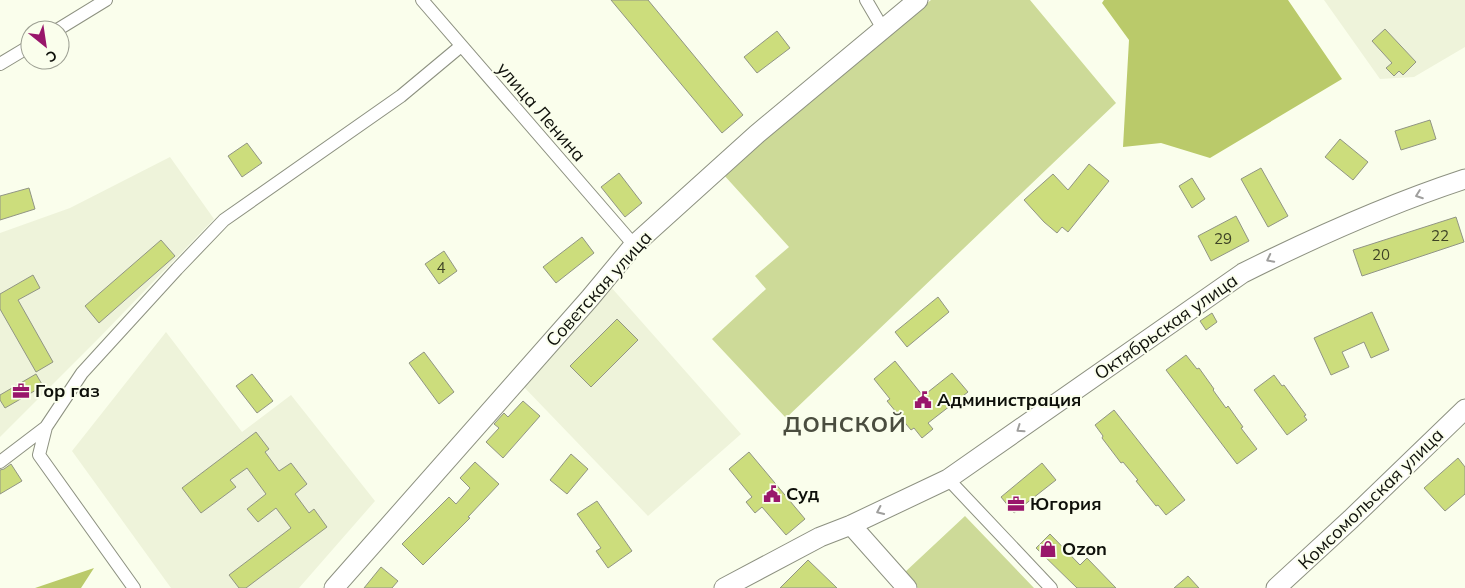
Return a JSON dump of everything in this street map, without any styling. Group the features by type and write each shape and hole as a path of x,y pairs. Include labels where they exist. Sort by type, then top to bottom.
{"main road":[{"name":"Советская улица","path":"334,588 634,246 757,134 918,0"},
{"name":"Октябрьская улица","path":"724,588 820,537 851,525 948,479 1243,273 1379,210 1465,179"},
{"name":"Комсомольская улица","path":"1276,588 1351,519 1465,408"},
{"path":"851,525 907,588"}],"street":[{"path":"70,22 106,0"},
{"name":"улица Ленина","path":"422,0 634,246"},
{"path":"866,0 883,29"},
{"path":"0,462 46,427 82,373 176,269 224,220 401,96 460,46"},
{"path":"0,64 20,52"},
{"path":"46,427 39,456 134,588"},
{"path":"948,479 1051,588"}],"shaded area":[{"path":"1324,0 1465,0 1465,47 1414,77 1380,79"},
{"path":"170,157 214,219 0,437 0,233 70,208"},
{"path":"610,286 741,434 648,516 522,385"},
{"path":"166,332 242,432 291,395 375,501 299,588 171,588 72,451"}],"green space":[{"path":"931,0 1030,0 1116,103 786,418 712,339 766,289 755,276 789,247 723,174"},
{"path":"1104,0 1288,0 1342,79 1210,158 1161,143 1123,147 1129,40 1102,3"},
{"path":"965,516 1034,588 918,588 904,573"},
{"path":"94,568 81,588 35,588"}],"building":[{"path":"611,0 648,0 743,115 722,133"},
{"path":"1385,29 1416,62 1403,75 1399,71 1394,76 1386,68 1392,63 1372,41"},
{"path":"777,31 790,48 757,73 744,57"},
{"path":"1430,120 1436,139 1401,150 1395,131"},
{"path":"1340,139 1368,162 1353,180 1325,157"},
{"path":"247,143 262,163 242,177 228,156"},
{"path":"1089,164 1109,181 1068,232 1062,227 1057,233 1024,200 1053,174 1068,190"},
{"path":"1261,168 1288,216 1268,227 1241,179"},
{"path":"619,173 642,203 625,217 601,187"},
{"path":"1192,178 1205,199 1192,208 1179,186"},
{"path":"29,188 35,209 0,220 0,196"},
{"path":"1236,216 1249,241 1211,261 1198,236"},
{"path":"1456,217 1464,242 1362,276 1353,250"},
{"path":"582,237 594,253 556,283 543,267"},
{"path":"161,240 175,256 99,323 85,306"},
{"path":"444,251 457,271 439,284 425,264"},
{"path":"33,275 40,288 18,300 53,362 36,372 0,309 0,294"},
{"path":"938,297 949,312 907,347 895,332"},
{"path":"1372,312 1389,350 1371,358 1364,342 1342,352 1349,367 1331,375 1314,338"},
{"path":"1212,313 1217,322 1206,330 1200,321"},
{"path":"617,319 638,340 591,387 570,366"},
{"path":"424,352 454,392 439,404 409,363"},
{"path":"1186,355 1197,369 1199,368 1226,408 1228,406 1243,427 1241,428 1257,449 1237,464 1166,370"},
{"name":"Администрация","path":"895,361 923,396 952,373 968,392 928,423 933,429 922,438 914,428 911,430 887,401 890,399 874,379"},
{"name":"Гор газ","path":"36,374 43,386 5,408 0,400 0,395"},
{"path":"252,374 273,401 257,413 236,386"},
{"path":"1274,375 1282,386 1284,385 1306,415 1304,416 1307,420 1287,435 1254,390"},
{"path":"523,401 540,416 503,458 486,442 499,428 494,424 504,413 508,417"},
{"path":"1114,410 1185,500 1166,515 1158,505 1156,506 1123,462 1121,463 1102,438 1103,436 1095,425"},
{"path":"256,432 269,449 265,452 279,471 291,463 307,484 295,494 309,513 314,509 327,527 246,588 239,588 229,575 291,528 276,508 258,522 247,509 266,494 247,468 230,480 236,487 201,513 182,488"},
{"path":"749,452 805,519 786,535 762,507 755,513 746,502 752,497 729,469"},
{"path":"571,454 588,469 567,494 550,480"},
{"path":"1458,458 1465,467 1465,494 1445,511 1424,488"},
{"path":"475,462 499,484 468,517 470,518 423,565 402,544 449,497 456,504 470,488 460,478"},
{"path":"1042,463 1056,480 1014,513 1001,497"},
{"path":"11,464 22,481 0,494 0,470"},
{"path":"597,501 632,551 608,568 596,551 601,548 577,514"},
{"path":"1050,534 1080,565 1087,558 1116,588 1077,588 1036,548"},
{"path":"808,560 837,588 780,588"},
{"path":"381,567 398,581 392,588 364,588"},
{"path":"1188,576 1199,588 1174,588"}],"place":[{"name":"Гор газ","path":"21,391"},
{"name":"Администрация","path":"923,400"},
{"name":"Суд","path":"772,494"},
{"name":"Югория","path":"1016,504"},
{"name":"Ozon","path":"1048,549"}],"district":[{"name":"ДОНСКОЙ","path":"845,424"}]}
